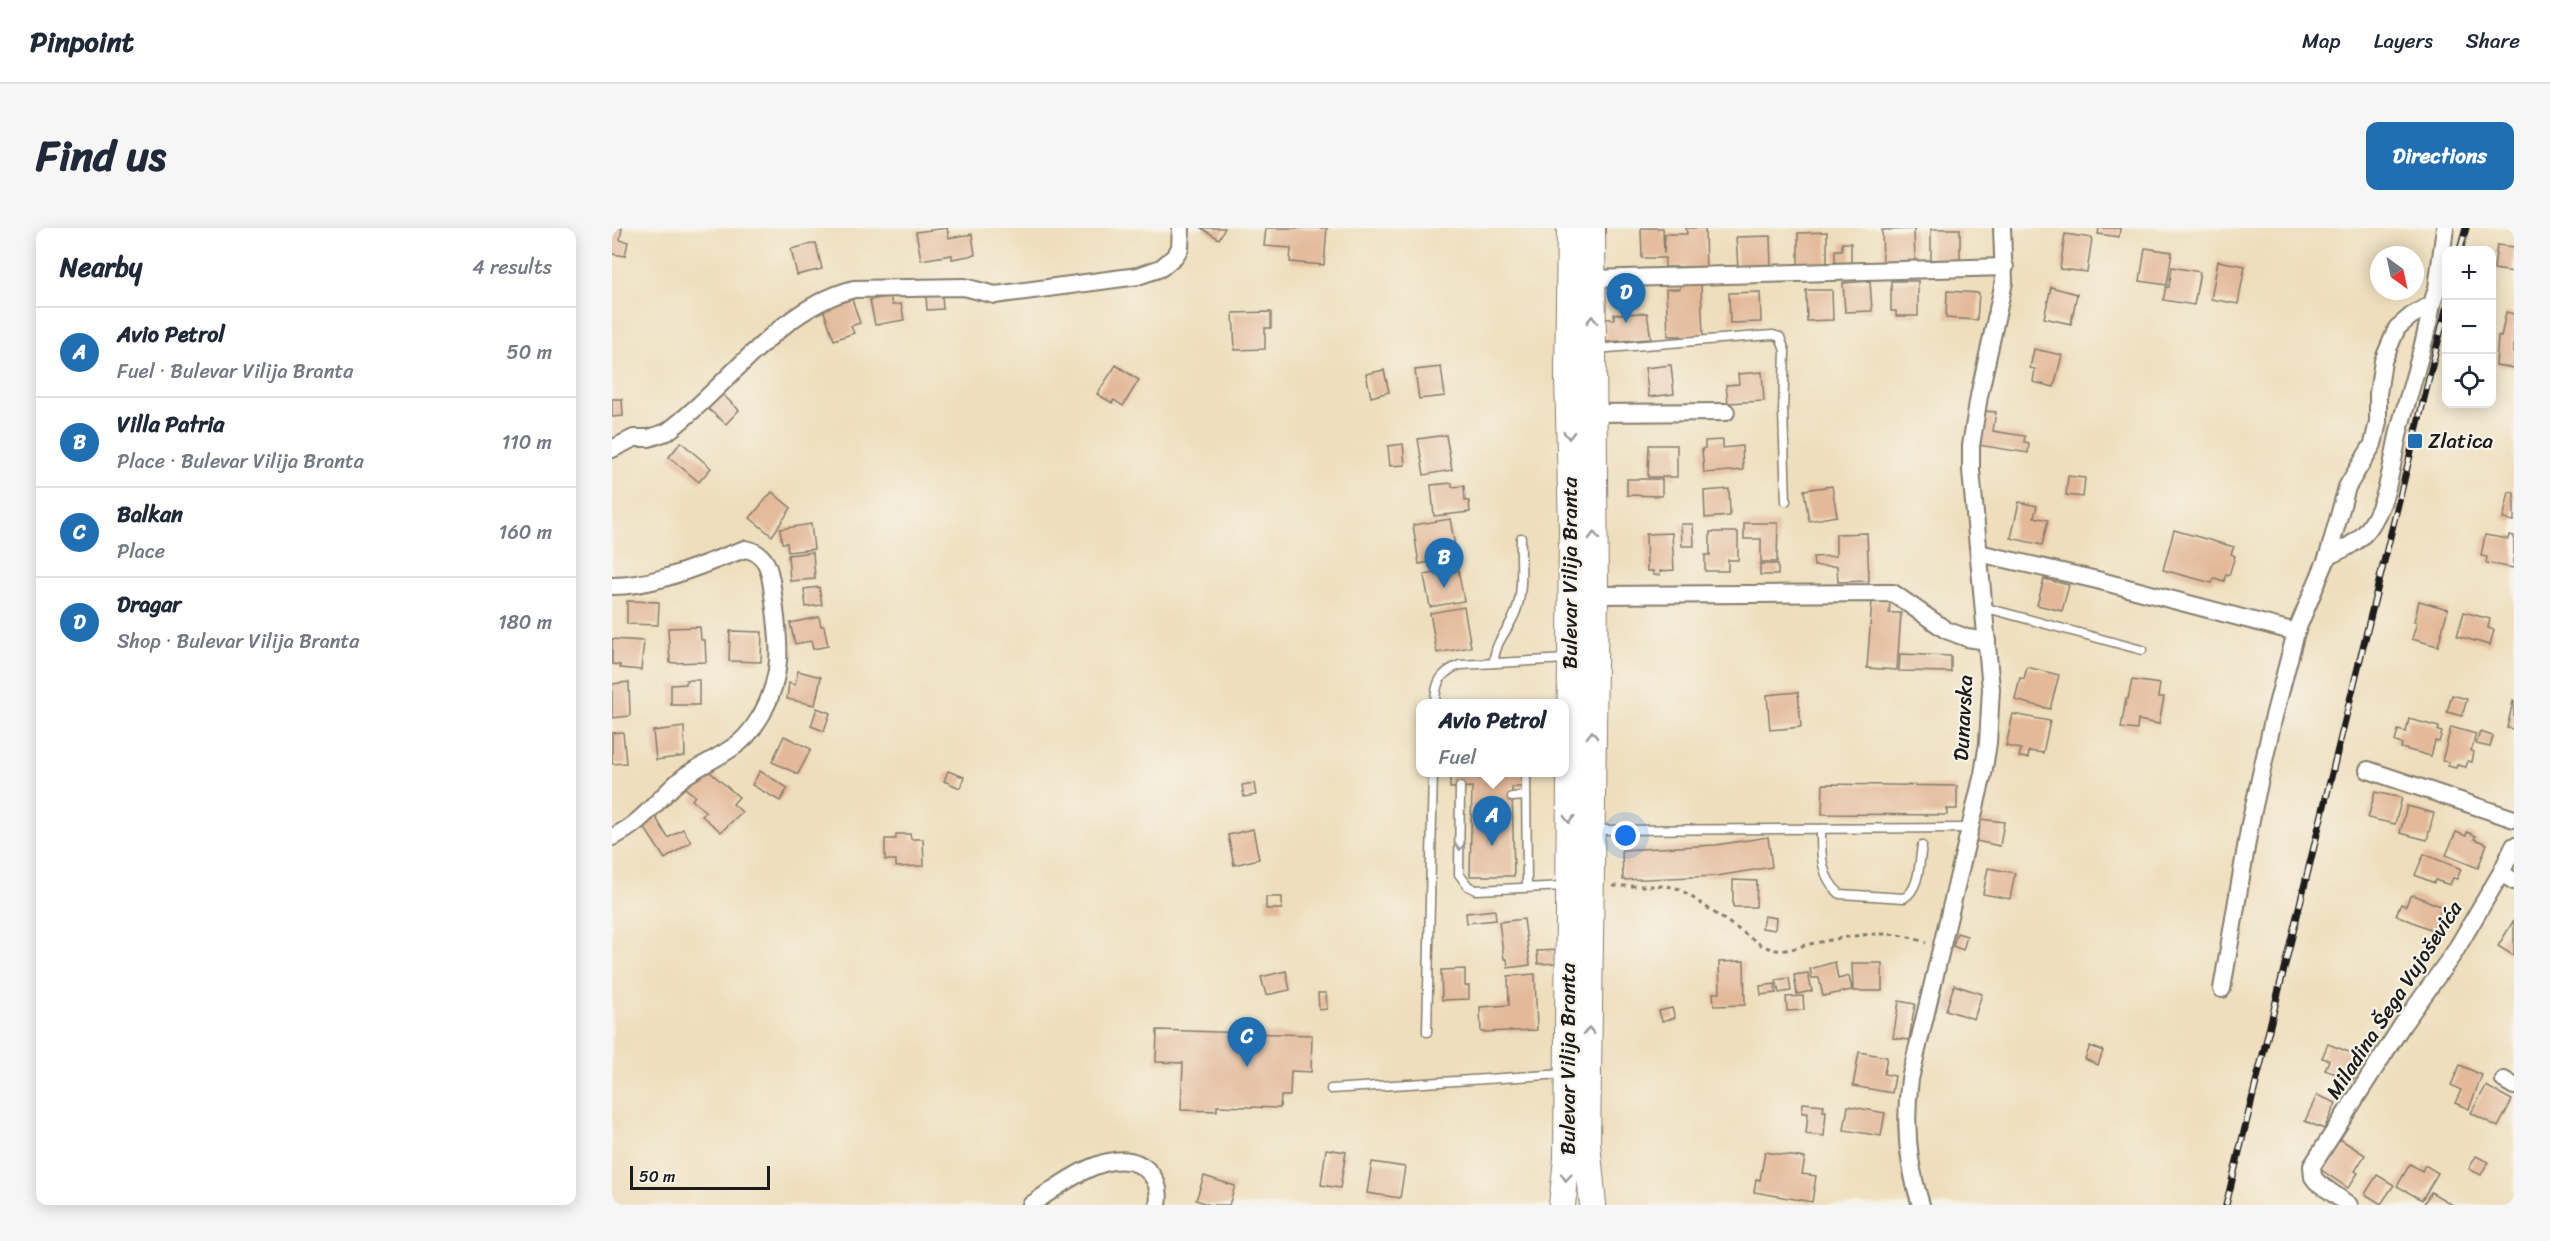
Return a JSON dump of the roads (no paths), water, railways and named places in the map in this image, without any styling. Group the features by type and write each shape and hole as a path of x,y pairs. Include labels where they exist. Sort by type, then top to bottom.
{"main road":[{"name":"Bulevar Vilija Branta","path":"1568,699 1572,529 1568,377 1570,228"},
{"name":"Bulevar Vilija Branta","path":"1562,1205 1567,1159 1568,1074 1580,886 1591,830 1594,595 1592,228"},
{"name":"Bulevar Vilija Branta","path":"1569,751 1580,886 1587,1143 1593,1205"}],"street":[{"path":"612,449 634,438 649,438 667,432 763,343 811,308 841,292 854,289 964,288 995,295 1138,276 1161,268 1175,256 1180,248 1181,228"},
{"name":"Dunavska","path":"1922,1205 1911,1170 1907,1146 1907,1098 1983,774 1990,726 1991,689 1971,470 1971,446 1979,396 2004,282 2002,228"},
{"path":"2328,556 2353,544 2370,527 2380,505 2392,466 2401,424 2417,376 2437,288 2445,228"},
{"path":"1591,279 2005,267"},
{"path":"2222,989 2250,824 2273,720 2296,632 2328,556 2347,487 2373,444 2378,422 2378,394 2383,361 2397,328 2432,304"},
{"path":"1593,414 1726,412"},
{"path":"612,586 631,586 663,579 745,549 753,550 760,553 766,560 771,579 779,640 778,671 773,693 752,732 738,744 685,777 649,813 625,832 612,837"},
{"path":"1979,553 2097,579 2296,632"},
{"path":"1594,595 1893,593 1946,630 1967,638 1987,641"},
{"path":"2368,770 2514,819"},
{"name":"Miladina Šega Vujoševića","path":"2349,1205 2313,1177 2312,1166 2403,1024 2507,877 2514,846"},
{"path":"1031,1205 1071,1176 1094,1167 1128,1161 1147,1169 1154,1179 1158,1190 1158,1205"}],"lane":[{"path":"1592,349 1773,335 1780,337 1785,351 1783,411 1786,501"},
{"path":"1494,663 1498,642 1518,606 1521,538"},
{"path":"1983,607 2142,651"},
{"path":"1435,699 1437,683 1446,672 1460,665 1570,659"},
{"path":"1427,1032 1433,777"},
{"path":"1526,777 1527,887"},
{"path":"1460,787 1459,874 1463,881 1476,890 1580,886"},
{"path":"1512,797 1526,796"},
{"path":"1460,799 1472,799"},
{"path":"1591,830 1970,828"},
{"path":"1821,829 1821,860 1827,879 1840,894 1904,898 1911,894 1915,887 1922,846"},
{"path":"1331,1089 1568,1074"}],"railway":[{"path":"2461,246 2466,228"},
{"path":"2226,1205 2442,325"}],"place":[{"name":"Dragar","path":"1626,323"},
{"name":"Zlatica","path":"2415,441"},
{"name":"Villa Patria","path":"1444,588"},
{"name":"Avio Petrol","path":"1492,846"},
{"name":"Balkan","path":"1247,1067"}]}
